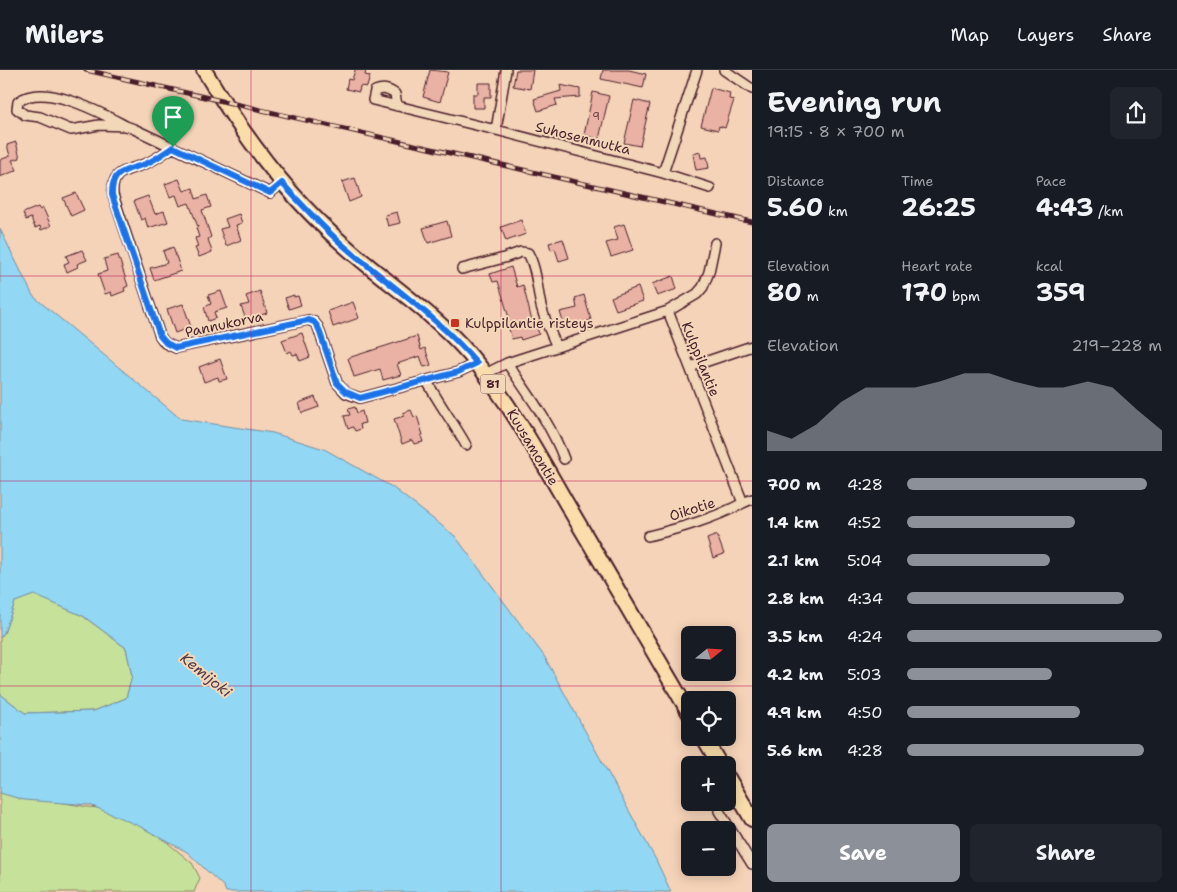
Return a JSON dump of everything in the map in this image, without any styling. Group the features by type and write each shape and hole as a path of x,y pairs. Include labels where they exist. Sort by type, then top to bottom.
{"main road":[{"name":"Kuusamontie","path":"204,70 244,132 282,183 344,246 428,313 481,368 528,438 681,699"},
{"name":"Kuusamontie","path":"213,70 229,108"},
{"path":"736,795 752,819"}],"street":[{"path":"496,130 506,70"},
{"path":"663,173 697,70"},
{"path":"724,70 752,89"},
{"path":"126,126 99,125 71,130 40,117 25,115 17,109 18,102 24,96 33,95 71,100 270,193 282,183"},
{"name":"Suhosenmutka","path":"396,106 663,173 710,188"},
{"name":"Pannukorva","path":"173,147 147,163 123,171 117,175 112,184 112,195 160,336 166,343 176,348 308,320 314,322 318,327 337,383 346,392 360,398 458,372 481,368"},
{"path":"668,311 697,294 703,287 709,272 715,244"},
{"path":"462,269 521,252 528,253 533,260 546,321 557,347"},
{"name":"Kulppilantie","path":"481,368 507,363 668,311 748,501"},
{"path":"690,367 752,346"},
{"path":"507,363 557,441 564,459"},
{"path":"427,381 466,445"},
{"name":"Oikotie","path":"648,536 722,514 748,501"},
{"path":"719,811 752,864"}],"green space":[{"path":"34,594 83,616 126,648 132,676 126,698 94,711 25,713 0,694 0,638 4,633 15,602"},
{"path":"0,792 88,807 121,810 139,819 192,863 200,878 194,892 0,892"}],"water":[{"name":"Kemijoki","path":"0,229 33,296 181,419 273,433 324,449 392,487 455,536 544,656 656,860 671,892 226,892 224,887 187,852 139,826 90,805 24,800 0,793 0,694 25,713 94,711 126,698 132,676 126,648 83,616 34,595 15,602 4,633 0,638"}],"building":[{"path":"355,70 366,70 365,75 370,76 367,87 360,86 359,92 346,89 348,79 352,80"},
{"path":"430,70 448,72 440,102 423,97"},
{"path":"516,70 533,70 530,89 513,86"},
{"path":"603,70 629,70 646,74 643,88 601,79"},
{"path":"478,83 491,83 491,97 484,97 484,108 473,108 473,94 478,94"},
{"path":"560,85 580,89 580,97 555,99 557,105 538,111 534,99 561,91"},
{"path":"711,88 730,93 729,99 734,100 725,128 719,126 718,130 701,126"},
{"path":"593,92 609,96 599,139 584,135"},
{"path":"634,100 650,104 640,146 624,143"},
{"path":"16,142 20,158 12,160 17,170 0,177 0,160 10,156 7,145"},
{"path":"700,152 701,158 707,157 709,168 696,170 693,154"},
{"path":"355,178 361,197 349,202 342,182"},
{"path":"179,179 184,191 193,188 196,199 207,195 211,207 202,210 211,237 208,239 212,252 199,257 195,248 198,247 195,238 199,237 196,228 198,227 189,203 180,206 176,195 170,197 165,184"},
{"path":"76,193 84,210 71,216 63,198"},
{"path":"148,196 155,214 164,211 168,222 148,228 145,218 141,220 134,201"},
{"path":"38,207 40,210 43,208 51,226 41,230 40,226 35,228 31,218 26,220 23,213"},
{"path":"397,212 400,223 388,226 385,215"},
{"path":"239,214 242,223 236,225 241,240 226,246 220,229 228,227 225,219"},
{"path":"521,220 526,234 506,241 501,227"},
{"path":"447,221 451,236 428,243 423,228"},
{"path":"624,224 633,250 611,257 606,243 618,240 614,227"},
{"path":"563,239 569,258 559,261 555,249 551,250 549,243"},
{"path":"173,247 181,271 154,280 150,268 167,263 163,251"},
{"path":"82,250 87,260 77,264 78,267 67,272 64,264 69,262 66,256"},
{"path":"118,255 128,286 124,288 125,291 112,296 111,292 105,294 98,274 107,271 104,259"},
{"path":"511,267 517,287 523,285 533,325 536,325 539,334 521,340 520,337 512,339 506,319 509,318 498,281 493,282 490,274"},
{"path":"673,276 677,289 657,296 652,284"},
{"path":"638,287 643,301 616,310 611,297"},
{"path":"221,291 227,308 214,312 216,318 208,321 204,307 211,304 208,295"},
{"path":"260,291 267,313 246,320 241,306 249,304 246,296"},
{"path":"294,295 294,297 298,296 301,305 289,309 285,298"},
{"path":"584,295 591,320 565,328 560,312 577,308 575,298"},
{"path":"353,302 359,318 333,327 328,311"},
{"path":"183,304 191,327 175,333 167,309"},
{"path":"302,333 310,357 300,361 297,354 293,355 291,351 287,353 282,340"},
{"path":"417,336 421,350 425,348 431,365 424,367 420,356 397,364 401,375 383,380 380,369 354,377 348,358"},
{"path":"220,359 227,379 219,381 218,377 204,382 199,367"},
{"path":"315,397 319,407 302,413 299,403"},
{"path":"355,407 357,413 362,411 365,423 360,424 361,429 355,431 353,427 348,429 344,416 350,415 348,409"},
{"path":"411,410 414,417 417,416 423,435 421,436 423,442 414,444 412,440 402,444 394,419 404,416 403,413"},
{"path":"717,535 724,554 713,558 707,539"}],"railway":[{"path":"86,70 752,222"}],"place":[{"name":"Kulppilantie risteys","path":"455,323"}],"route":[{"path":"173,147 270,193 282,183 344,246 428,313 477,363 458,372 360,398 346,392 337,383 318,327 314,322 308,320 176,348 166,343 160,336 112,195 112,184 117,175 123,171 147,163 173,147"}]}
